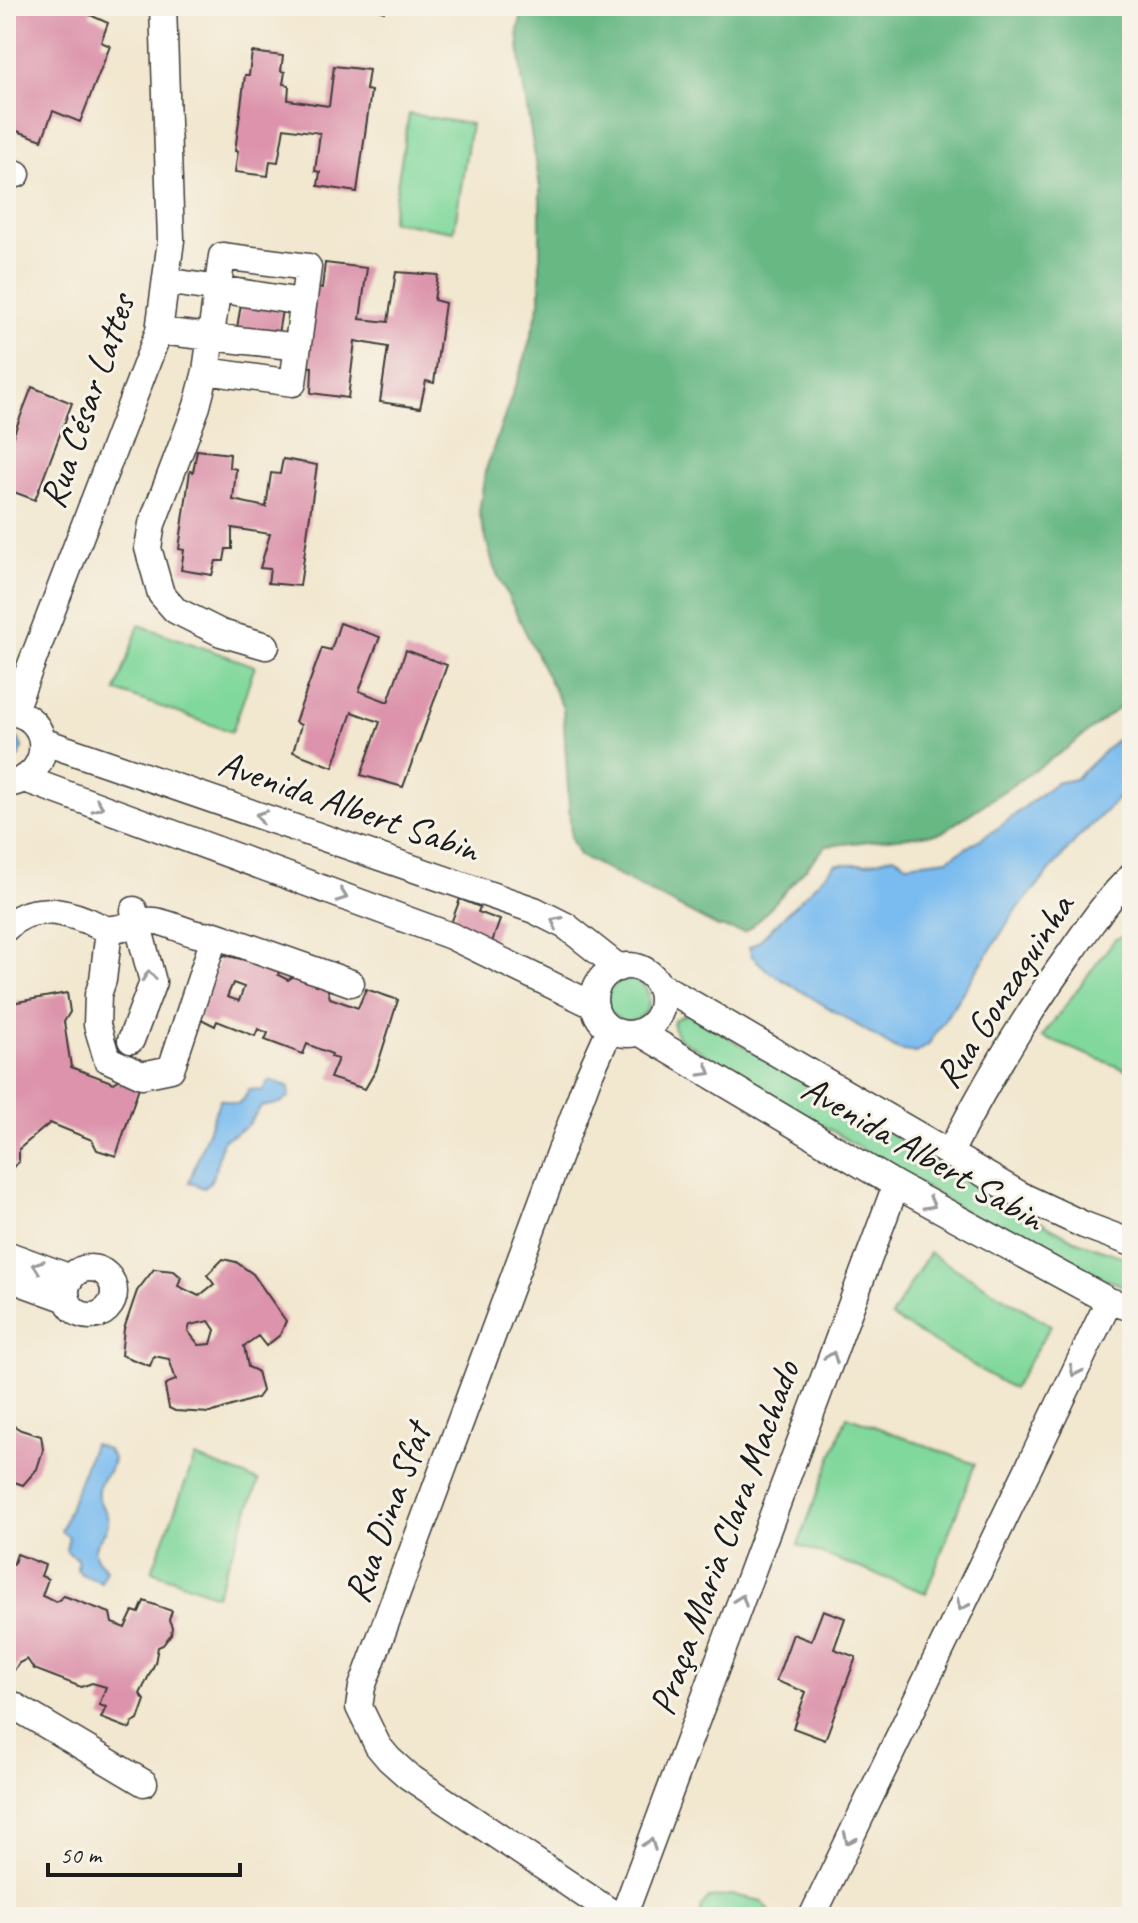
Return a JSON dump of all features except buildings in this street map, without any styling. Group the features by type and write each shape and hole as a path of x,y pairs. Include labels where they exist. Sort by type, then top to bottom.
{"street":[{"name":"Rua César Lattes","path":"10,712 159,331 171,240 163,6"},
{"path":"206,371 293,383 308,267 222,256 206,371 197,406 152,524 148,548 161,594 175,610 221,633 266,646"},
{"path":"166,281 289,300"},
{"path":"159,331 282,345"},
{"path":"10,712 32,722 42,741 40,763 15,782"},
{"name":"Avenida Albert Sabin","path":"42,741 534,910 566,926 619,968"},
{"path":"15,782 451,936 595,1006"},
{"name":"Rua Gonzaguinha","path":"949,1154 1014,1037 1122,897 1132,876"},
{"path":"6,913 31,901 54,898 87,907 107,918 136,916 203,937 215,935 351,983"},
{"path":"6,928 13,920 44,910 69,914 109,930 136,916"},
{"path":"131,1040 153,982 136,916"},
{"path":"109,930 103,980 98,995 97,1025 107,1059 142,1075 171,1069 215,935"},
{"path":"637,967 646,971 658,984 662,1007 649,1027 639,1032 619,1033 610,1029 598,1015 595,996 603,978 619,968 637,967"},
{"name":"Avenida Albert Sabin","path":"658,984 1024,1197 1132,1243"},
{"name":"Rua Dina Sfat","path":"610,1029 587,1080 362,1687 359,1707 378,1746 408,1776 621,1917"},
{"name":"Avenida Albert Sabin","path":"639,1032 896,1185 1121,1305"},
{"name":"Praça Maria Clara Machado","path":"621,1917 896,1185"},
{"path":"6,1254 69,1289 6,1277"},
{"path":"812,1917 1121,1305"},
{"path":"6,1701 144,1783"}],"green space":[{"path":"524,6 1132,6 1130,699 1066,749 941,833 826,846 760,919 744,932 718,927 579,855 571,839 563,708 494,568 479,513 485,472 525,358 540,302 540,187 522,78 518,30"},
{"path":"409,114 471,124 454,231 391,221"},
{"path":"139,625 255,666 232,732 116,691"},
{"path":"1132,936 1132,1072 1042,1037 1115,939"},
{"path":"628,979 643,985 649,1000 643,1015 628,1021 613,1015 607,1000 613,985"},
{"path":"688,1013 1016,1208 1074,1240 1132,1260 1132,1289 1049,1258 992,1228 679,1038 673,1027 674,1020"},
{"path":"929,1253 1051,1325 1013,1389 891,1317"},
{"path":"847,1416 975,1464 926,1593 798,1545"},
{"path":"195,1457 259,1481 216,1595 152,1571"},
{"path":"733,1895 762,1901 773,1917 701,1917 701,1907 709,1898"}],"water":[{"path":"1132,725 1132,785 1075,841 1015,912 928,1045 916,1053 898,1050 768,971 752,956 749,947 758,942 836,864 866,864 894,856 907,864 948,859 998,828 1055,783 1075,779"},
{"path":"6,734 18,738 22,747 19,756 7,763"},
{"path":"270,1080 289,1087 289,1097 280,1103 261,1107 246,1127 223,1140 215,1172 204,1188 189,1182 220,1099 237,1104 249,1089 262,1091"},
{"path":"93,1444 107,1449 113,1458 98,1491 108,1520 95,1549 98,1560 106,1569 101,1582 81,1574 77,1569 76,1558 66,1550 69,1537 61,1531"}]}
